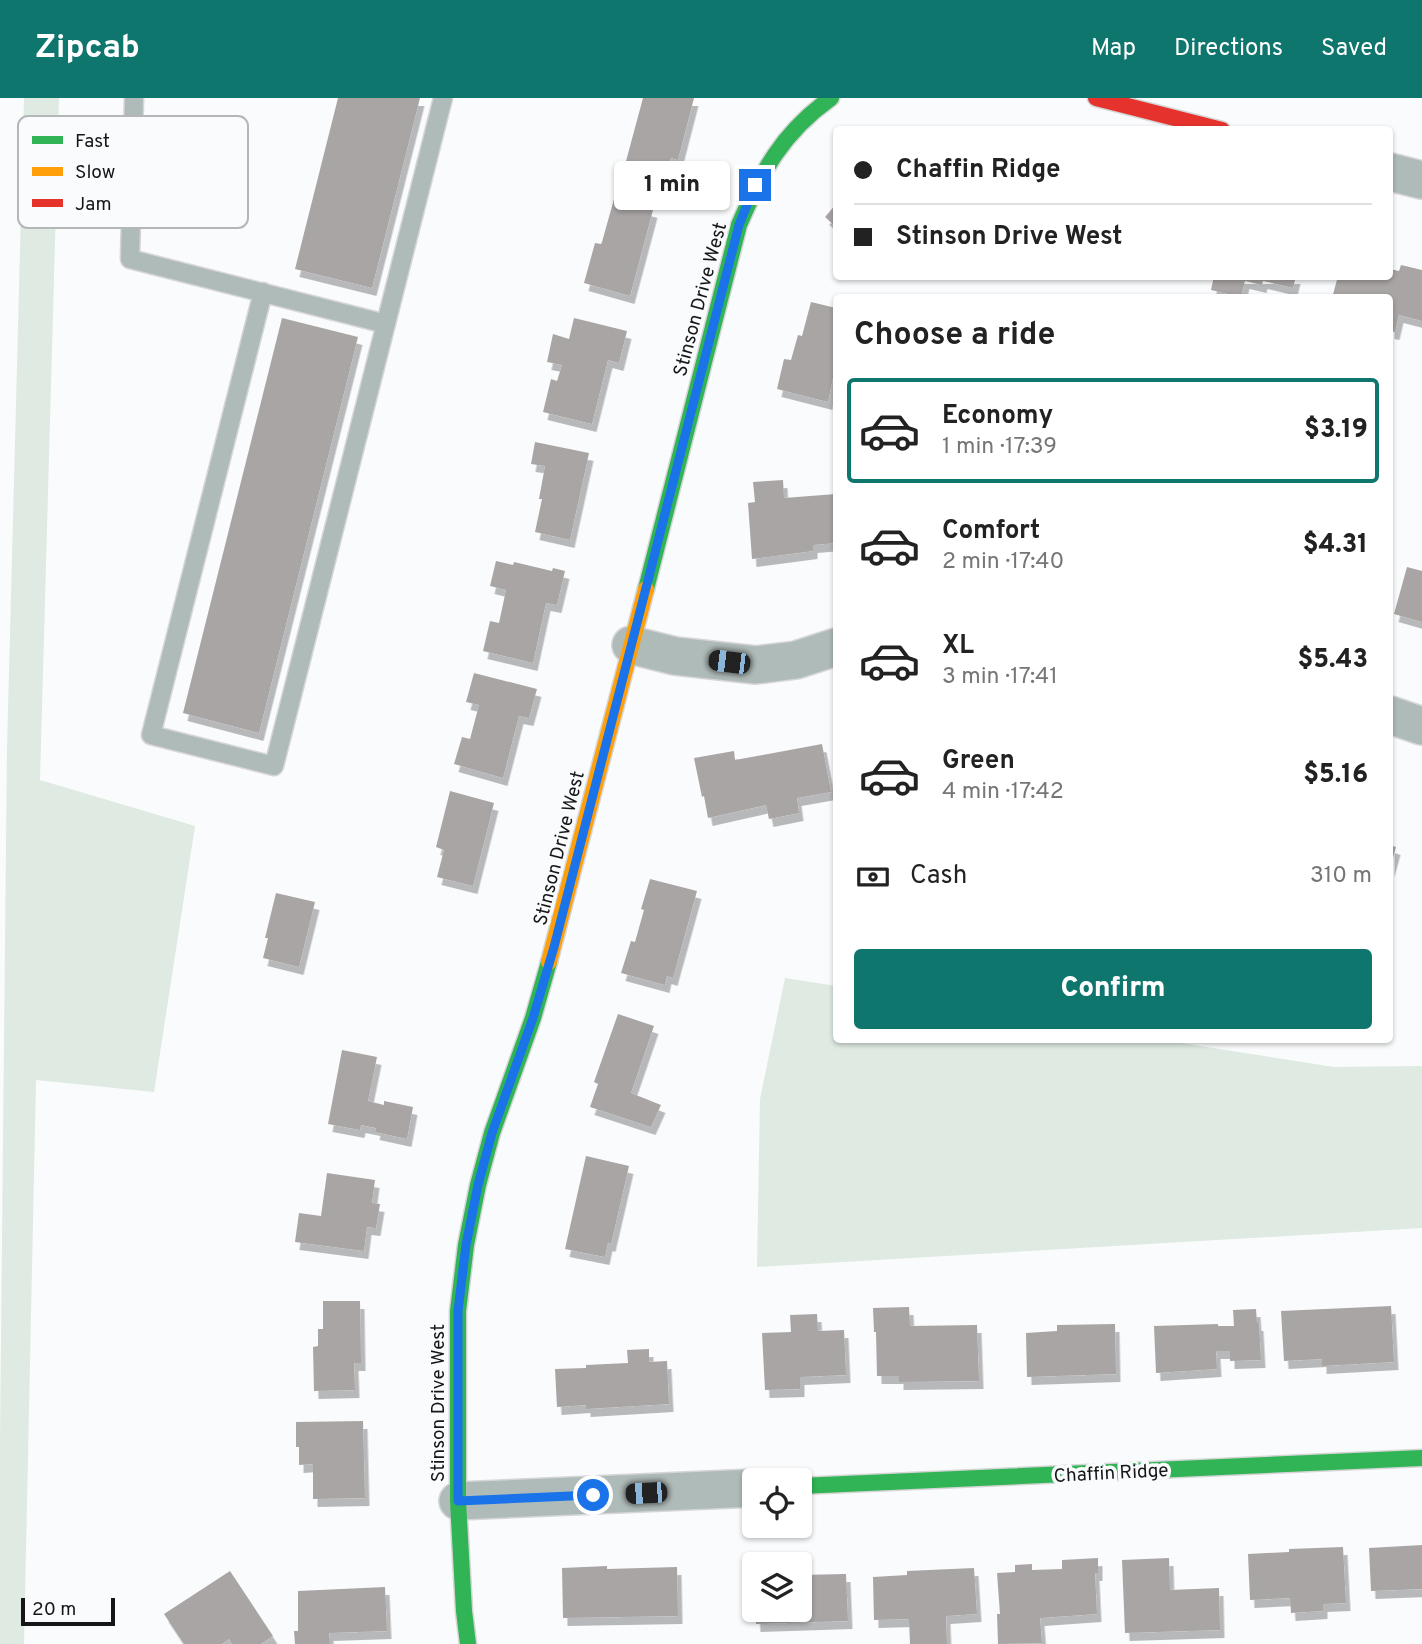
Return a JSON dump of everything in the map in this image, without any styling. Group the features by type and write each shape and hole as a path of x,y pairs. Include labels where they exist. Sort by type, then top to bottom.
{"street":[{"name":"Stinson Drive West","path":"468,1644 458,1501 458,1311 466,1245 478,1185 492,1133 533,1018 554,947 739,225 755,185 782,142 817,107 831,98"},
{"path":"1096,98 1206,126"},
{"path":"1393,173 1422,180"},
{"path":"631,645 675,656 756,665 796,660 833,649"},
{"path":"1393,716 1422,726"},
{"name":"Chaffin Ridge","path":"812,1485 1422,1458"},
{"path":"458,1501 742,1489"}],"lane":[{"path":"134,98 134,116"},
{"path":"263,292 151,735 274,766 443,98"},
{"path":"131,228 130,259 386,324"}],"shaded area":[{"path":"24,98 59,98 58,116 24,116"},
{"path":"21,228 55,228 40,780 195,826 154,1092 36,1080 24,1644 0,1644 7,749"},
{"path":"785,978 833,986 833,1043 1181,1043 1334,1067 1422,1066 1422,1228 757,1267 760,1099"}],"building":[{"path":"338,98 420,98 372,288 295,269"},
{"path":"643,98 694,98 678,160 671,158 663,187 622,176"},
{"path":"614,199 653,210 630,296 584,283 595,243 602,242"},
{"path":"833,208 833,224 825,217"},
{"path":"1401,265 1422,270 1422,321 1399,315 1395,332 1393,294 1333,294 1337,280 1393,280 1393,270 1399,271"},
{"path":"1213,280 1295,280 1293,288 1263,281 1262,285 1245,281 1242,294 1211,290"},
{"path":"811,302 833,307 833,378 828,402 777,389 784,359 791,360 798,335 802,336"},
{"path":"282,318 358,337 259,733 183,713"},
{"path":"574,318 627,331 619,363 608,360 592,424 543,412 551,379 557,381 562,365 547,362 553,334 569,339"},
{"path":"535,442 589,453 570,540 535,532 545,466 531,464"},
{"path":"783,480 784,498 833,494 833,543 813,545 813,551 752,559 748,503 755,502 753,482"},
{"path":"496,561 565,571 557,605 546,603 533,663 483,651 490,621 499,623 506,590 490,586"},
{"path":"1407,567 1422,571 1422,622 1394,614"},
{"path":"474,673 537,689 529,718 519,716 503,778 454,764 462,737 470,739 479,705 466,702"},
{"path":"822,744 831,792 797,798 799,813 769,819 766,805 708,818 694,758 734,751 735,760"},
{"path":"450,791 494,803 473,886 437,877 444,850 436,847"},
{"path":"650,879 697,891 673,978 667,976 665,985 621,973 631,941 635,942"},
{"path":"276,893 315,902 299,967 263,958"},
{"path":"618,1014 654,1026 631,1093 661,1105 651,1127 590,1107 598,1084 594,1082"},
{"path":"342,1050 377,1057 368,1101 384,1105 384,1101 413,1107 407,1139 375,1132 376,1128 361,1125 360,1130 328,1124"},
{"path":"586,1156 629,1166 611,1244 608,1243 605,1257 565,1249"},
{"path":"327,1173 375,1180 372,1203 380,1204 376,1228 367,1227 364,1251 295,1242 299,1213 321,1216"},
{"path":"323,1301 360,1301 361,1363 354,1363 355,1390 314,1391 313,1347 318,1346 318,1329 323,1329"},
{"path":"1391,1306 1394,1362 1322,1366 1322,1359 1284,1361 1281,1311"},
{"path":"909,1307 910,1326 977,1325 979,1381 899,1382 899,1376 877,1376 873,1308"},
{"path":"1256,1309 1261,1360 1230,1361 1230,1351 1216,1351 1217,1369 1156,1373 1154,1326 1234,1326 1233,1310"},
{"path":"817,1314 818,1331 844,1330 846,1375 800,1377 800,1389 765,1390 762,1333 791,1332 790,1315"},
{"path":"1115,1324 1116,1374 1027,1377 1026,1333 1057,1331 1057,1325"},
{"path":"649,1349 649,1362 667,1361 669,1404 586,1409 586,1405 557,1407 555,1369 628,1363 627,1350"},
{"path":"363,1421 365,1498 313,1499 313,1464 299,1465 296,1422"},
{"path":"1422,1545 1422,1589 1371,1591 1369,1548"},
{"path":"1343,1547 1346,1603 1323,1604 1323,1611 1291,1613 1290,1598 1250,1600 1248,1554"},
{"path":"1098,1558 1098,1573 1095,1573 1097,1614 1040,1618 1042,1643 998,1644 997,1614 1000,1614 997,1573 1015,1572 1015,1565 1032,1564 1032,1570 1062,1569 1062,1560"},
{"path":"1169,1558 1170,1590 1219,1588 1220,1630 1125,1633 1122,1560"},
{"path":"607,1566 607,1569 677,1567 678,1616 563,1618 562,1568"},
{"path":"974,1568 977,1614 946,1616 947,1644 910,1644 909,1619 874,1620 873,1577 907,1575 907,1571"},
{"path":"230,1571 273,1636 261,1644 232,1644 229,1639 222,1644 184,1644 164,1614"},
{"path":"846,1574 848,1621 756,1624 812,1622 812,1575"},
{"path":"385,1587 387,1631 329,1633 330,1644 295,1644 294,1631 298,1631 298,1591"}],"traffic: fast":[{"path":"646,589 739,225 775,154 799,125 831,98"},
{"path":"468,1644 458,1501 458,1311 466,1245 478,1185 492,1133 533,1018 549,962"},
{"path":"812,1485 1422,1458"}],"traffic: slow":[{"path":"549,962 646,589"}],"traffic: jam":[{"path":"1096,98 1206,126"}],"route":[{"path":"593,1495 458,1501 458,1311 466,1245 492,1133 533,1018 554,947 739,225 755,185"}]}
